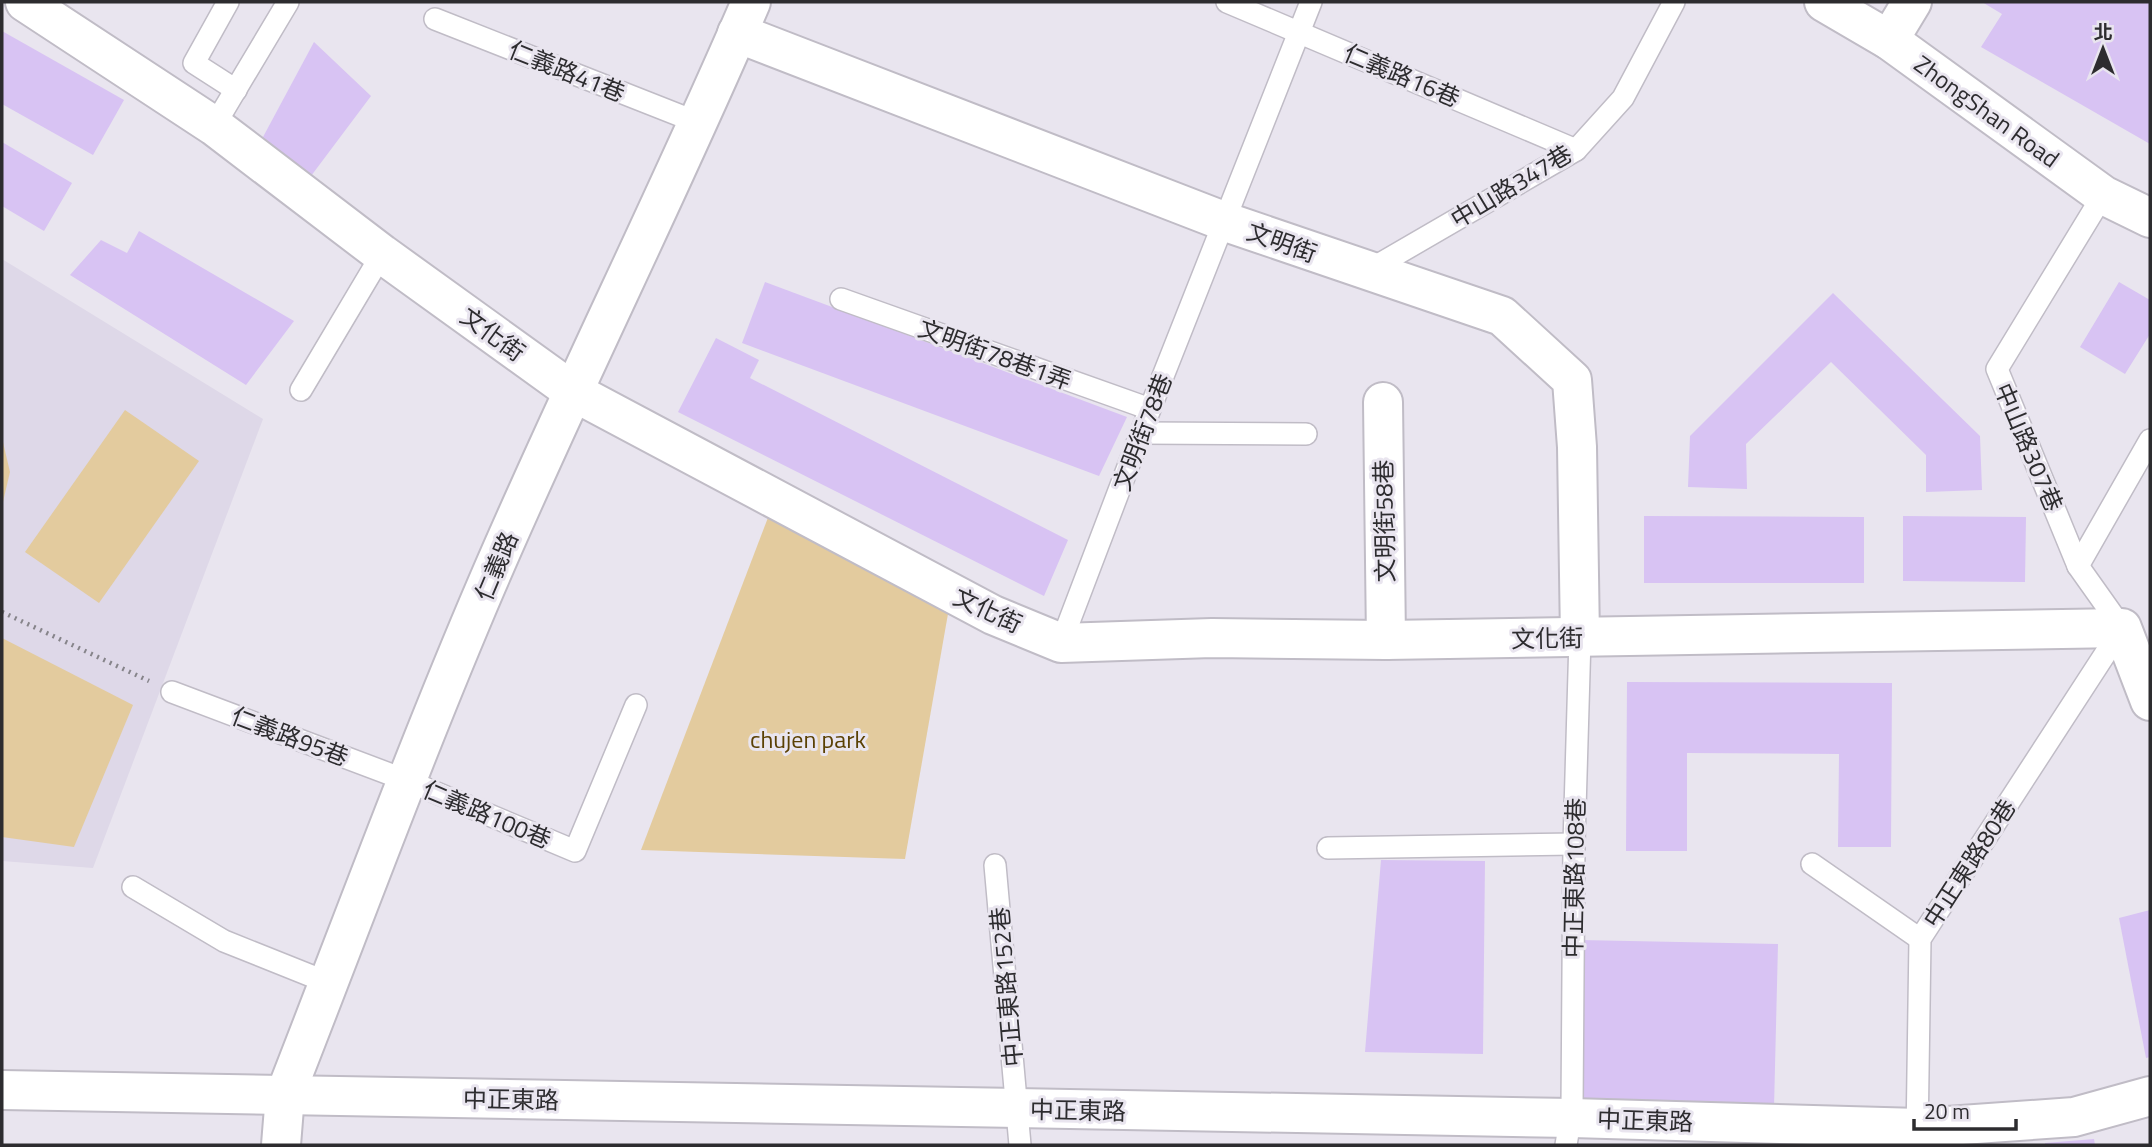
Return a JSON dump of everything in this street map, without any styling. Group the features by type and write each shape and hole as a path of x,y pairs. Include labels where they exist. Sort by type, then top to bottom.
{"street":[{"name":"文化街","path":"25,2 214,126 382,254 572,391 993,615 1061,643 1212,638 1580,638 2122,628"},
{"name":"ZhongShan Road","path":"1824,2 1889,40 2103,195 2150,218"},
{"path":"1889,40 1912,2"},
{"name":"仁義路","path":"281,1145 285,1095 486,587 572,391 699,123 744,17"},
{"name":"文明街","path":"744,17 1226,222 1366,272 1502,316 1572,380 1577,447 1580,638"},
{"name":"文明街58巷","path":"1383,402 1386,640"},
{"path":"2122,628 2150,701"},
{"name":"中正東路","path":"2,1090 285,1095 1019,1127 1569,1131 1917,1137 2074,1117 2150,1096"}],"lane":[{"path":"228,2 194,63 236,90"},
{"path":"214,126 288,2"},
{"name":"仁義路16巷","path":"1227,2 1576,150"},
{"name":"文明街78巷","path":"1061,643 1150,409 1311,2"},
{"name":"中山路347巷","path":"1366,272 1576,150 1623,98 1674,2"},
{"name":"仁義路41巷","path":"435,19 699,123"},
{"name":"中山路307巷","path":"2103,195 1997,369 2078,566 2122,628"},
{"path":"301,390 382,254"},
{"name":"文明街78巷1弄","path":"841,299 1150,409"},
{"path":"1141,433 1306,434"},
{"path":"2078,566 2143,468 2150,440"},
{"name":"中正東路80巷","path":"1917,1137 1920,939 2122,628"},
{"name":"中正東路108巷","path":"1569,1131 1580,638"},
{"name":"仁義路95巷","path":"172,692 408,781"},
{"name":"仁義路100巷","path":"408,781 575,851 636,705"},
{"path":"1328,848 1574,844"},
{"path":"1812,864 1920,939"},
{"name":"中正東路152巷","path":"995,865 1019,1127"},
{"path":"133,887 224,941 329,984"}],"path":[{"path":"2,612 172,692"}],"shaded area":[{"path":"2,259 263,419 93,868 2,861"}],"green space":[{"path":"125,410 199,461 99,603 25,552"},
{"path":"2,438 10,472 2,506"},
{"name":"chujen park","path":"769,515 949,608 905,859 641,850"},
{"path":"2,638 133,705 74,847 2,837"}],"building":[{"path":"1982,2 2150,2 2150,144 1981,47 2002,14"},
{"path":"2,31 124,100 93,155 2,104"},
{"path":"314,42 371,96 308,180 270,154 263,137"},
{"path":"2,142 72,183 44,231 2,206"},
{"path":"139,231 294,321 246,385 70,275 101,240 127,253"},
{"path":"765,282 1127,417 1099,476 742,343"},
{"path":"2119,282 2150,300 2150,334 2125,374 2080,347"},
{"path":"1833,293 1980,436 1982,490 1926,492 1926,455 1831,362 1746,444 1747,489 1688,487 1690,436"},
{"path":"716,338 759,360 750,378 1068,540 1044,596 678,412"},
{"path":"1644,516 1864,517 1864,583 1644,583"},
{"path":"1903,516 2026,517 2025,582 1903,581"},
{"path":"1627,682 1892,683 1891,847 1838,847 1839,754 1687,753 1687,851 1626,851"},
{"path":"1381,860 1485,861 1483,1054 1365,1052"},
{"path":"2150,910 2150,1057 2146,1058 2119,918"},
{"path":"1580,940 1778,944 1774,1108 1577,1104"},
{"path":"2094,1139 2095,1145 2045,1145 2045,1143"}]}
